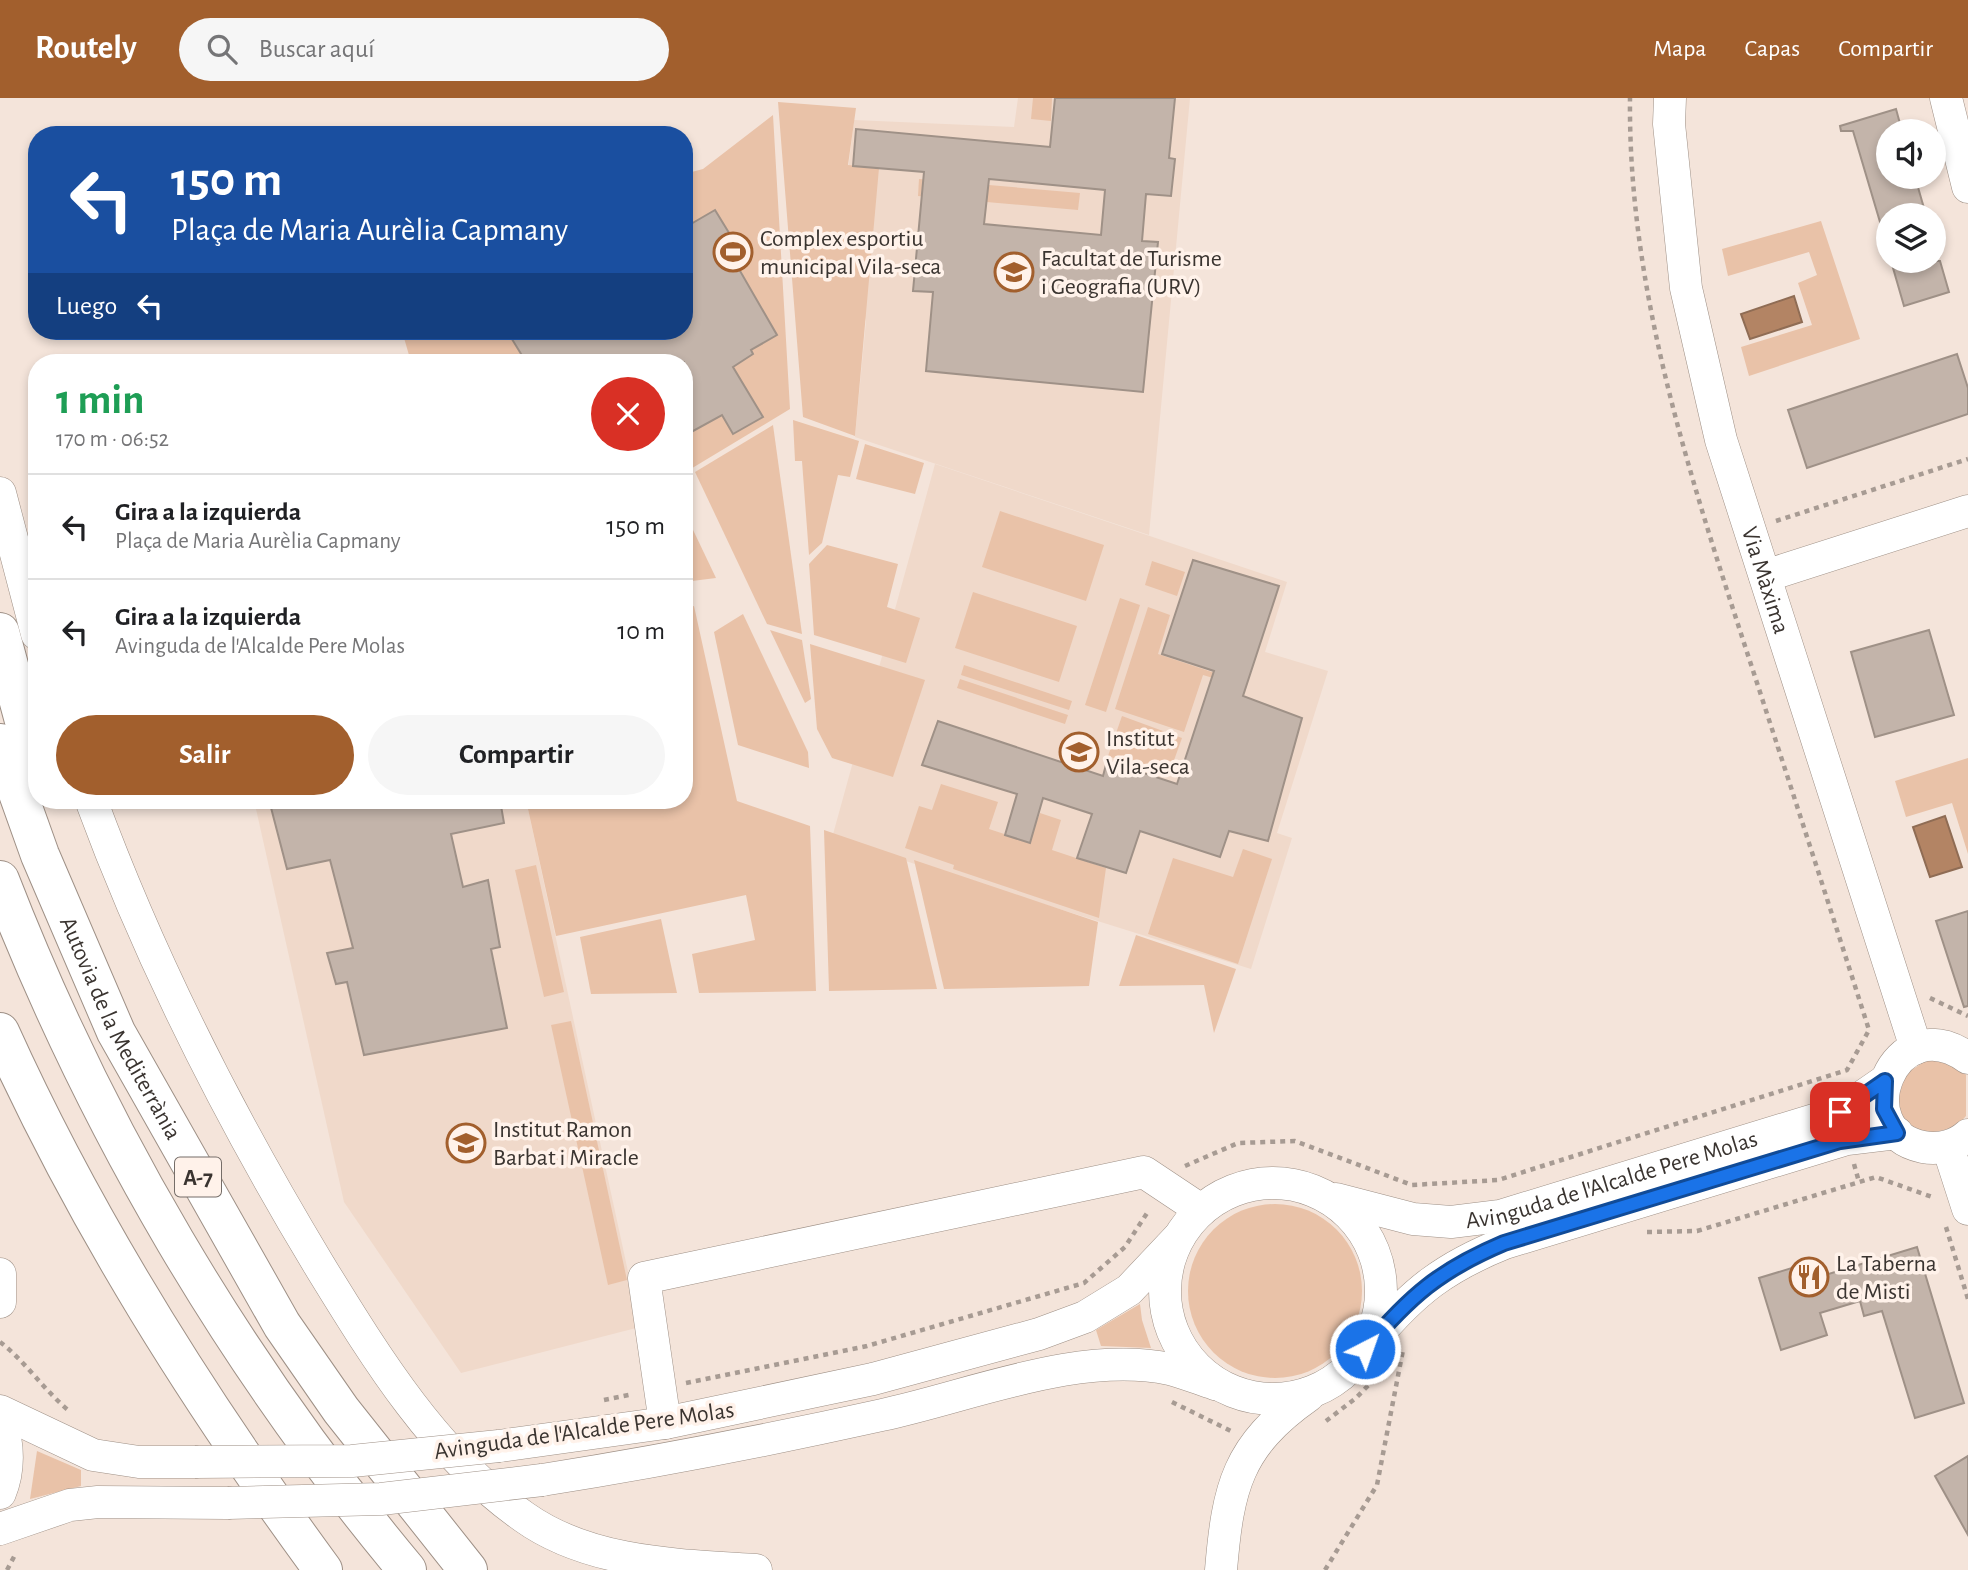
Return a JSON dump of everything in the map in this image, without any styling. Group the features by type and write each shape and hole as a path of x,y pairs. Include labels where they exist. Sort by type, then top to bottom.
{"highway":[{"path":"0,632 28,736"},
{"name":"Autovia de la Mediterrània","path":"0,743 40,855 116,1032 282,1325 341,1410 468,1570"},
{"path":"49,809 108,975 116,1032"},
{"name":"Autovia de la Mediterrània","path":"0,880 47,995 89,1083 180,1251 286,1414 407,1570"},
{"path":"0,1032 79,1192 146,1308 197,1388 323,1570"}],"street":[{"name":"Via Màxima","path":"1670,98 1669,124 1686,288 1721,440 1916,1048"},
{"path":"1946,98 1968,187"},
{"path":"0,493 28,600"},
{"path":"1765,576 1968,511"},
{"path":"94,809 115,865 204,1063 273,1188 326,1275 386,1371 417,1411 470,1470 524,1518 559,1537 630,1558 677,1565 756,1570"},
{"path":"1916,1048 1944,1046 1968,1058"},
{"name":"Avinguda de l'Alcalde Pere Molas","path":"1325,1195 1413,1219 1451,1222 1500,1216 1840,1112 1885,1081 1892,1067 1916,1048"},
{"path":"1885,1081 1884,1109 1897,1133 1921,1147 1958,1141 1959,1208"},
{"name":"Avinguda de l'Alcalde Pere Molas","path":"1365,1349 1400,1308 1431,1282 1473,1256 1504,1243 1840,1141 1897,1133"},
{"path":"666,1423 645,1278 1144,1172 1201,1210"},
{"path":"1220,1570 1228,1504 1236,1476 1256,1443 1277,1418 1342,1375 1365,1349 1379,1316 1381,1281 1372,1247 1353,1217 1325,1195 1294,1184 1261,1183 1228,1192 1201,1210 1179,1237 1167,1268 1166,1279 1165,1302 1173,1334 1191,1362 1215,1384 1246,1397 1280,1400 1313,1393"},
{"name":"Avinguda de l'Alcalde Pere Molas","path":"0,1411 69,1446 93,1455 139,1462 352,1461 499,1446 666,1423 873,1379 1040,1334 1085,1317 1129,1290 1179,1237"},
{"path":"0,1274 0,1302"},
{"name":"Avinguda de l'Alcalde Pere Molas","path":"0,1529 70,1505 98,1502 228,1503 382,1499 542,1480 690,1456 886,1415 1032,1377 1081,1369 1124,1365 1169,1369 1215,1384"},
{"path":"0,1417 6,1434 7,1460 0,1493"}],"path":[{"path":"1711,541 1968,459"},
{"path":"1829,1075 1847,1070 1870,1030 1865,1015"},
{"path":"1859,1182 1876,1177 1959,1208 1968,1298"},
{"path":"0,1342 15,1353 34,1378 73,1414"},
{"path":"1325,1570 1377,1485 1404,1349"}],"shaded area":[{"name":"Facultat de Turisme i Geografia (URV)","path":"1018,98 1190,98 1149,535 855,437 866,321 842,222 854,120 1014,127"},
{"path":"1033,98 1052,98 1051,121 1031,119"},
{"path":"778,102 856,108 848,165 879,168 855,436 803,417"},
{"name":"Complex esportiu municipal Vila-seca","path":"773,115 790,409 693,468 693,354 409,354 405,340 693,340 693,172 703,169"},
{"path":"919,179 1080,193 1078,210 918,196"},
{"path":"1821,221 1860,339 1749,376 1741,347 1812,325 1798,283 1817,275 1809,252 1728,276 1722,249"},
{"path":"1794,296 1802,322 1750,339 1741,314"},
{"path":"793,420 859,441 850,477 838,475 822,543 809,555 802,461 795,461"},
{"path":"773,425 802,634 767,624 695,472"},
{"path":"865,444 924,463 915,494 856,479"},
{"name":"Institut Vila-seca","path":"935,464 1287,582 1265,652 1328,671 1277,833 1292,838 1251,969 832,838"},
{"path":"1000,511 1104,545 1086,601 982,567"},
{"path":"693,530 716,578 693,581"},
{"path":"827,545 898,564 887,607 920,618 906,663 814,635 809,564"},
{"path":"1152,561 1185,572 1177,596 1145,585"},
{"path":"973,592 1077,626 1059,682 955,648"},
{"path":"1120,598 1140,605 1106,712 1085,705"},
{"path":"693,606 737,801 810,826 816,991 699,993 692,954 755,940 746,895 556,936 528,809 693,809"},
{"path":"1148,607 1170,615 1158,654 1215,673 1213,678 1203,675 1184,732 1115,709"},
{"path":"743,614 808,752 809,768 738,745 714,632"},
{"path":"770,630 802,640 811,699 805,703"},
{"path":"810,644 925,680 893,777 832,758 817,729"},
{"path":"964,665 1072,701 1069,710 961,675"},
{"path":"960,679 1068,715 1065,724 957,688"},
{"path":"1122,716 1182,738 1168,777 1108,756"},
{"path":"1968,758 1968,854 1952,803 1906,817 1895,781"},
{"path":"941,784 998,802 989,829 1029,842 1040,813 1061,820 1052,850 1106,868 1099,918 953,869 954,865 905,848 919,806 932,810"},
{"name":"Institut Ramon Barbat i Miracle","path":"256,809 528,809 640,1327 461,1373 344,1202"},
{"path":"1945,816 1962,867 1930,877 1913,827"},
{"path":"824,830 906,858 937,989 829,991"},
{"path":"1243,849 1272,859 1238,964 1148,934 1173,858 1233,877"},
{"path":"914,860 1098,922 1089,986 944,989"},
{"path":"536,865 564,992 544,997 515,870"},
{"path":"661,919 677,993 591,994 580,937"},
{"path":"1136,935 1236,969 1214,1033 1204,985 1119,986"},
{"path":"571,1021 627,1280 608,1285 551,1025"},
{"path":"1930,1058 1962,1070 1966,1075 1966,1116 1949,1128 1927,1132 1908,1124 1901,1116 1897,1101 1901,1077"},
{"path":"1275,1204 1308,1211 1336,1230 1355,1258 1362,1291 1355,1324 1336,1352 1308,1371 1275,1378 1242,1371 1214,1352 1195,1324 1188,1291 1195,1258 1214,1230 1242,1211"},
{"path":"1140,1304 1151,1348 1101,1346 1096,1330"},
{"path":"37,1451 81,1470 81,1486 30,1499"}],"building":[{"path":"1055,98 1175,98 1169,158 1175,159 1171,196 1146,194 1142,241 1158,242 1143,392 926,371 933,292 913,291 924,172 853,166 856,129 1050,147","holes":["989,179 1105,190 1101,235 984,224"]},
{"path":"1896,109 1899,119 1876,119 1876,189 1918,189 1923,203 1876,203 1876,208 1853,131 1841,131 1840,126"},
{"path":"715,210 745,259 736,264 777,335 751,350 753,354 733,367 763,417 733,434 722,415 693,431 693,354 521,354 513,340 693,340 693,223"},
{"path":"1894,273 1943,273 1949,292 1904,306"},
{"path":"1957,354 1968,388 1968,414 1807,468 1788,410"},
{"path":"1193,560 1279,586 1243,696 1302,718 1268,841 1229,831 1220,857 1140,831 1126,873 1077,858 1092,814 1043,798 1030,843 1005,835 1017,794 922,765 938,721 1103,776 1107,761 1177,784 1214,671 1162,654"},
{"path":"1929,630 1954,715 1875,737 1851,652"},
{"path":"271,809 502,809 504,823 451,834 463,887 488,880 500,947 491,949 507,1028 364,1055 347,982 336,984 327,953 353,948 330,860 287,869"},
{"path":"1968,911 1968,1006 1964,1007 1936,921"},
{"path":"1917,1247 1964,1403 1915,1418 1882,1311 1864,1316 1860,1301 1820,1313 1827,1335 1781,1350 1759,1278 1818,1260 1822,1276"},
{"path":"1968,1456 1968,1535 1935,1476"}],"place":[{"name":"Complex esportiu municipal Vila-seca","path":"733,252"},
{"name":"Facultat de Turisme i Geografia (URV)","path":"1014,272"},
{"name":"Institut Vila-seca","path":"1079,752"},
{"name":"Institut Ramon Barbat i Miracle","path":"466,1143"},
{"name":"La Taberna de Misti","path":"1809,1277"}],"route":[{"path":"1365,1349 1400,1308 1431,1282 1463,1260 1504,1243 1847,1139 1897,1133 1884,1109 1882,1095 1885,1081 1840,1112"}]}
